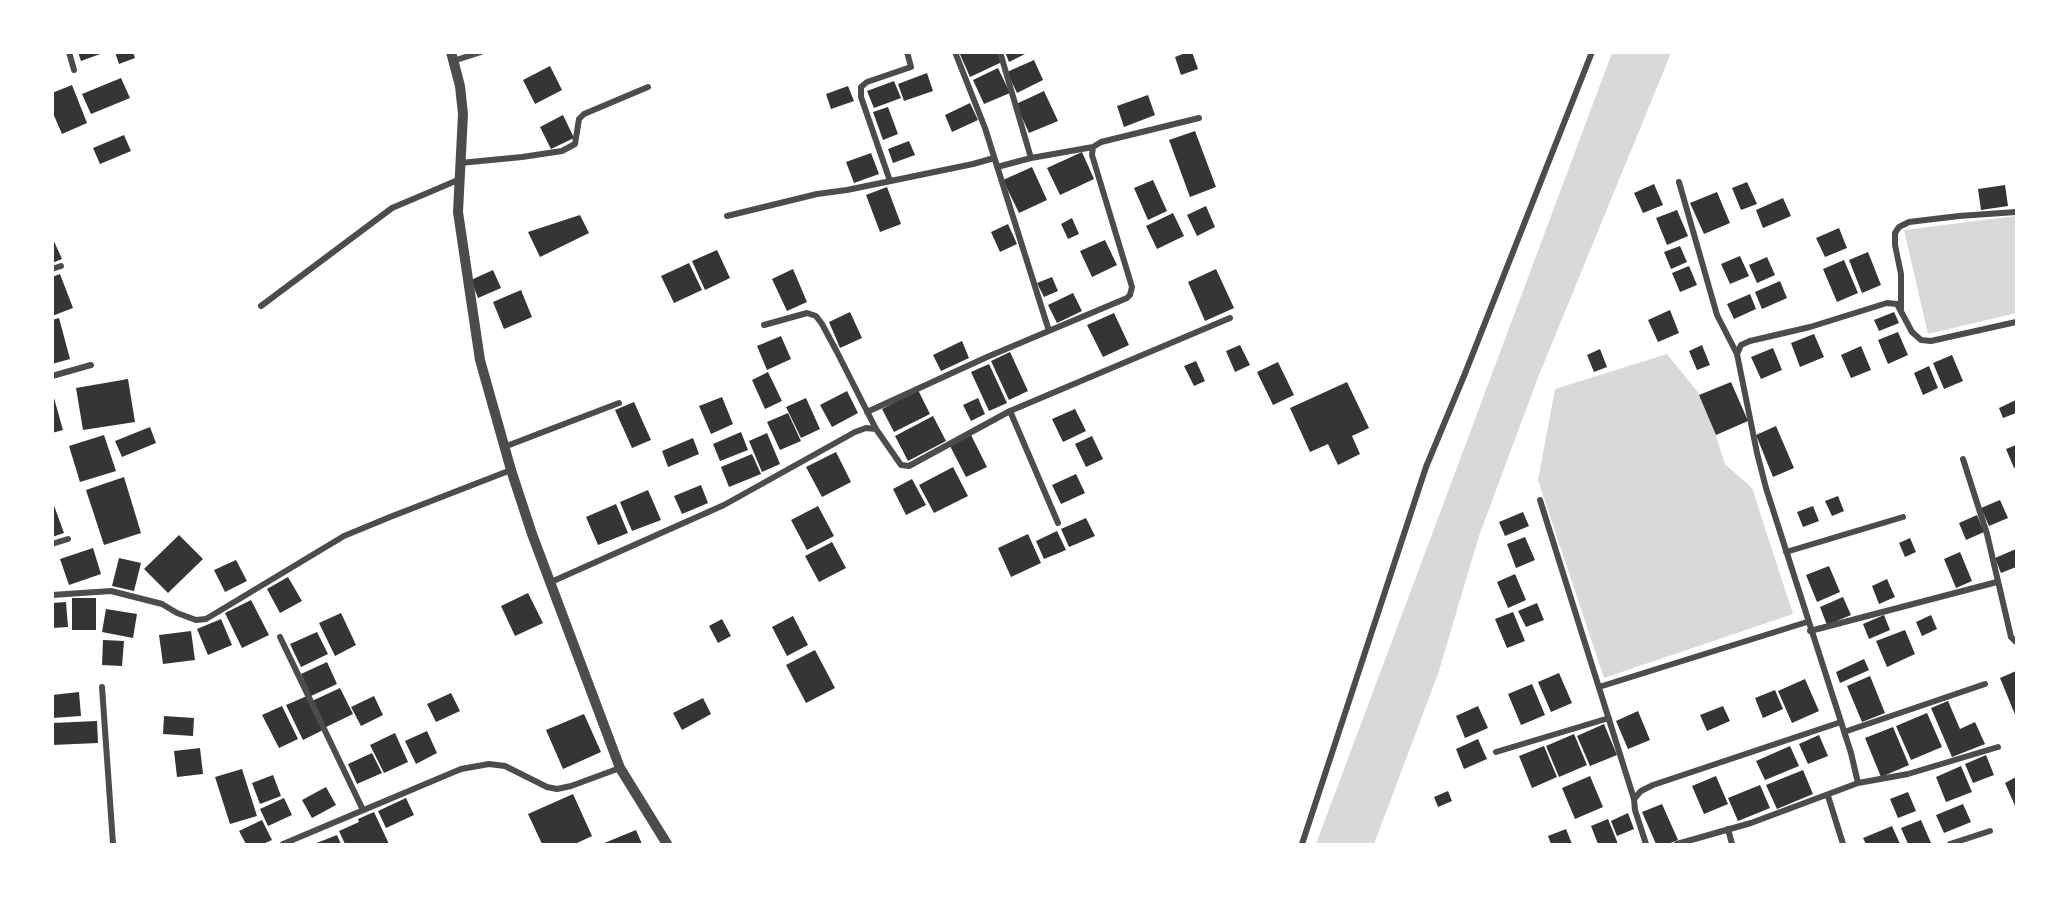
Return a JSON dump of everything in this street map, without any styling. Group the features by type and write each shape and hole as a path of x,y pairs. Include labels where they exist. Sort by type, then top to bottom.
{"street":[{"path":"69,52 74,70"},
{"path":"481,52 452,57 460,86 463,114 458,212 480,360 511,470 620,768 667,844"},
{"path":"890,181 861,97 861,87 867,82 910,67 907,52"},
{"path":"955,52 994,158 1049,331"},
{"path":"1000,52 1031,158"},
{"path":"1302,844 1426,467 1592,52"},
{"path":"460,163 562,151 575,144 579,119 584,114 648,87"},
{"path":"997,168 1031,158 1092,147 1101,141 1199,118"},
{"path":"867,412 1124,300 1132,291 1092,155 1092,147"},
{"path":"727,216 817,194 890,181 994,158"},
{"path":"261,306 392,208 458,180"},
{"path":"1679,182 1714,307 1737,354 1756,453 1858,783"},
{"path":"1901,310 1901,274 1895,245 1895,233 1899,227 1909,222 2016,212"},
{"path":"52,269 61,266"},
{"path":"1737,354 1741,345 1750,341 1810,327 1887,303 1897,304 1912,332 1921,340 1931,341 2016,321"},
{"path":"764,325 807,313 816,316 876,429 901,465 909,466 1010,411 1230,318"},
{"path":"52,376 91,364"},
{"path":"504,447 620,403"},
{"path":"1010,411 1058,523"},
{"path":"551,582 723,505 855,432 866,428 876,429"},
{"path":"1964,459 1987,534 2011,637 2016,642"},
{"path":"52,595 111,591 162,604 196,620 206,620 344,536 511,470"},
{"path":"1540,500 1646,844"},
{"path":"1786,552 1903,517"},
{"path":"52,544 68,540"},
{"path":"1810,631 1997,582"},
{"path":"1599,687 1807,622"},
{"path":"280,637 363,810"},
{"path":"1844,732 1985,684"},
{"path":"102,687 112,844"},
{"path":"1496,752 1609,718"},
{"path":"1634,799 1641,791 1653,785 1841,722"},
{"path":"1677,844 1728,830 1828,796 1858,783 1908,774 1998,747"},
{"path":"283,844 461,769 489,764 505,766 547,787 557,789 620,768"},
{"path":"1828,796 1843,844"},
{"path":"1728,830 1732,844"},
{"path":"1950,844 1990,831"}],"shaded area":[{"path":"1612,53 1671,53 1539,375 1479,536 1438,674 1374,844 1316,844"},
{"path":"2016,216 2016,313 1928,334 1904,230"},
{"path":"1667,354 1705,401 1725,464 1752,488 1793,614 1604,678 1538,480 1555,389"}],"building":[{"path":"78,52 103,52 103,53 81,61"},
{"path":"115,52 133,52 135,58 119,64"},
{"path":"959,52 997,52 1002,62 970,77"},
{"path":"1005,52 1029,52 1009,62"},
{"path":"1192,52 1198,69 1181,75 1175,57"},
{"path":"1034,60 1043,80 1017,93 1007,72"},
{"path":"550,66 562,90 535,104 523,80"},
{"path":"998,68 1010,93 984,104 973,80"},
{"path":"927,73 933,91 904,101 898,84"},
{"path":"121,78 130,98 91,114 82,94"},
{"path":"894,81 901,98 874,108 867,91"},
{"path":"72,85 87,123 62,134 52,111 52,93"},
{"path":"848,86 854,101 831,109 826,94"},
{"path":"1044,91 1058,121 1029,133 1016,104"},
{"path":"1148,95 1155,115 1124,127 1117,106"},
{"path":"970,103 978,120 952,132 945,115"},
{"path":"888,107 898,134 883,140 873,112"},
{"path":"563,115 574,138 551,149 540,127"},
{"path":"1195,131 1216,187 1190,197 1169,140"},
{"path":"124,135 131,151 100,164 93,148"},
{"path":"909,141 915,155 893,163 888,149"},
{"path":"1082,152 1094,179 1060,195 1047,168"},
{"path":"871,153 879,174 854,183 846,162"},
{"path":"1032,167 1047,200 1019,213 1003,180"},
{"path":"1153,180 1167,211 1148,220 1134,188"},
{"path":"1747,182 1757,204 1741,210 1732,188"},
{"path":"1654,184 1663,205 1643,213 1634,193"},
{"path":"2005,185 2008,206 1981,210 1978,189"},
{"path":"887,187 901,224 880,232 866,195"},
{"path":"1717,192 1730,223 1704,234 1690,203"},
{"path":"1783,198 1791,216 1763,228 1756,210"},
{"path":"1206,206 1215,227 1197,236 1187,215"},
{"path":"1677,210 1688,236 1667,245 1656,218"},
{"path":"1173,213 1184,236 1157,249 1146,226"},
{"path":"580,215 589,233 540,257 528,232"},
{"path":"1072,218 1079,234 1068,239 1061,224"},
{"path":"1008,224 1017,244 1000,252 991,232"},
{"path":"1839,228 1847,248 1825,257 1816,238"},
{"path":"52,237 62,259 52,263"},
{"path":"1105,240 1117,265 1092,277 1080,251"},
{"path":"1680,246 1687,262 1671,269 1664,252"},
{"path":"717,250 730,278 705,290 692,261"},
{"path":"1868,252 1881,285 1862,293 1849,260"},
{"path":"1740,256 1749,276 1730,284 1721,264"},
{"path":"1767,257 1775,275 1757,283 1749,265"},
{"path":"1844,260 1858,293 1837,302 1823,269"},
{"path":"689,263 702,290 674,303 661,276"},
{"path":"1689,266 1697,285 1680,292 1672,273"},
{"path":"793,269 807,302 787,311 772,279"},
{"path":"1216,269 1234,308 1205,321 1188,282"},
{"path":"493,270 501,288 478,298 471,280"},
{"path":"60,274 73,308 52,316 52,277"},
{"path":"1052,277 1058,291 1044,297 1037,283"},
{"path":"1780,281 1787,298 1762,309 1755,292"},
{"path":"521,290 532,317 504,329 493,302"},
{"path":"1073,293 1082,311 1057,323 1048,305"},
{"path":"1750,294 1756,309 1734,319 1727,304"},
{"path":"1670,310 1679,333 1658,342 1648,320"},
{"path":"850,312 862,338 840,348 829,322"},
{"path":"1894,312 1899,323 1879,331 1874,320"},
{"path":"1114,313 1129,345 1103,357 1087,325"},
{"path":"59,318 70,359 52,364 52,320"},
{"path":"1898,332 1908,355 1888,364 1878,340"},
{"path":"1814,334 1824,357 1800,367 1791,343"},
{"path":"781,336 791,359 767,370 757,346"},
{"path":"962,341 969,358 941,371 933,355"},
{"path":"1240,345 1250,365 1235,372 1226,351"},
{"path":"1702,345 1710,365 1697,370 1689,351"},
{"path":"1861,346 1871,370 1851,378 1841,355"},
{"path":"1773,348 1782,370 1761,379 1751,357"},
{"path":"1600,349 1607,367 1594,372 1587,355"},
{"path":"1010,352 1028,391 1009,400 991,361"},
{"path":"1952,355 1963,381 1944,389 1933,363"},
{"path":"1196,361 1205,381 1194,386 1184,366"},
{"path":"1278,362 1294,395 1273,405 1257,372"},
{"path":"989,364 1007,403 989,411 971,372"},
{"path":"1929,366 1938,388 1923,395 1914,373"},
{"path":"768,372 782,401 765,409 752,380"},
{"path":"128,379 135,422 83,430 76,388"},
{"path":"1347,382 1369,428 1352,436 1360,454 1338,465 1328,444 1310,452 1290,408"},
{"path":"1731,382 1748,421 1716,435 1699,395"},
{"path":"918,390 930,414 894,432 882,409"},
{"path":"52,391 63,430 52,433"},
{"path":"847,391 858,413 832,427 820,405"},
{"path":"722,397 733,424 711,434 699,406"},
{"path":"806,398 820,429 801,438 786,407"},
{"path":"978,398 985,414 971,421 963,405"},
{"path":"2016,400 2016,413 2003,418 1999,408"},
{"path":"634,402 651,440 632,448 615,410"},
{"path":"1075,409 1086,431 1063,442 1052,419"},
{"path":"788,413 801,441 780,450 767,422"},
{"path":"933,416 946,441 908,461 895,436"},
{"path":"1776,426 1794,468 1773,477 1756,435"},
{"path":"150,427 156,443 122,457 115,441"},
{"path":"741,432 748,450 720,461 713,444"},
{"path":"767,433 780,464 762,472 749,441"},
{"path":"104,435 116,471 80,482 69,446"},
{"path":"971,435 987,467 966,477 950,446"},
{"path":"1092,436 1103,459 1086,467 1075,444"},
{"path":"693,438 699,454 668,467 662,451"},
{"path":"2016,445 2016,467 2014,468 2006,449"},
{"path":"836,452 851,482 822,497 806,467"},
{"path":"752,454 761,474 729,487 721,467"},
{"path":"953,467 968,496 934,513 919,485"},
{"path":"1076,474 1085,493 1061,504 1052,485"},
{"path":"124,477 141,533 104,545 86,490"},
{"path":"912,479 926,505 906,515 893,489"},
{"path":"701,485 708,503 682,514 674,496"},
{"path":"648,490 661,520 632,531 620,502"},
{"path":"1838,496 1844,511 1832,516 1825,501"},
{"path":"52,500 64,533 52,537"},
{"path":"2000,500 2008,518 1989,526 1981,508"},
{"path":"616,504 628,533 598,545 586,517"},
{"path":"818,506 834,536 807,550 791,520"},
{"path":"1813,506 1819,521 1803,527 1797,512"},
{"path":"1523,512 1529,526 1505,536 1499,522"},
{"path":"1977,515 1984,532 1966,540 1959,523"},
{"path":"1086,518 1095,536 1069,547 1061,529"},
{"path":"1057,531 1066,550 1044,559 1036,541"},
{"path":"1028,534 1041,563 1011,577 998,548"},
{"path":"179,535 203,559 168,593 144,569"},
{"path":"1525,537 1535,560 1516,568 1507,544"},
{"path":"1910,538 1916,552 1905,557 1899,543"},
{"path":"832,542 846,568 819,582 805,556"},
{"path":"93,548 101,574 69,585 60,559"},
{"path":"2016,549 2016,567 2001,573 1995,558"},
{"path":"1960,552 1972,581 1956,588 1944,559"},
{"path":"119,558 141,563 134,591 112,586"},
{"path":"236,560 247,581 225,592 214,570"},
{"path":"1829,566 1840,592 1817,602 1806,575"},
{"path":"1515,574 1526,600 1508,608 1497,582"},
{"path":"288,577 302,601 280,613 267,589"},
{"path":"1887,579 1895,597 1879,604 1872,586"},
{"path":"528,593 543,623 515,636 501,606"},
{"path":"1843,597 1851,615 1827,625 1820,607"},
{"path":"72,598 96,598 96,630 72,630"},
{"path":"251,600 269,635 242,648 225,613"},
{"path":"66,602 68,627 52,628 52,603"},
{"path":"1537,603 1544,620 1526,627 1518,611"},
{"path":"106,609 137,614 133,638 102,632"},
{"path":"1513,612 1525,641 1507,648 1495,619"},
{"path":"341,613 356,645 335,656 319,623"},
{"path":"1884,615 1890,630 1869,639 1863,624"},
{"path":"1931,615 1937,629 1922,636 1916,622"},
{"path":"793,616 808,645 787,656 772,627"},
{"path":"221,619 232,645 208,655 197,629"},
{"path":"722,619 731,636 718,643 709,626"},
{"path":"1905,630 1915,654 1887,667 1876,641"},
{"path":"191,631 195,660 163,664 159,635"},
{"path":"317,632 328,654 301,667 290,644"},
{"path":"103,640 124,641 122,666 102,665"},
{"path":"815,650 835,688 806,703 786,665"},
{"path":"1864,659 1869,670 1840,683 1836,672"},
{"path":"327,662 337,684 311,696 301,674"},
{"path":"2016,671 2016,717 2000,678"},
{"path":"1559,673 1572,703 1551,712 1538,682"},
{"path":"1870,676 1885,713 1862,722 1847,686"},
{"path":"1805,679 1819,711 1792,723 1778,691"},
{"path":"1532,684 1545,715 1521,725 1508,694"},
{"path":"340,688 353,714 324,728 312,701"},
{"path":"1775,690 1783,709 1763,718 1755,698"},
{"path":"79,692 81,716 52,718 52,695"},
{"path":"451,693 460,711 436,722 427,704"},
{"path":"307,696 323,730 303,740 286,705"},
{"path":"374,696 383,715 361,726 351,707"},
{"path":"703,698 711,714 682,730 673,713"},
{"path":"1948,701 1960,729 1975,722 1985,744 1952,757 1931,708"},
{"path":"282,706 298,739 279,748 262,715"},
{"path":"1478,706 1488,728 1465,738 1456,716"},
{"path":"1723,706 1730,721 1707,731 1700,715"},
{"path":"1638,711 1650,740 1628,749 1616,721"},
{"path":"1927,713 1942,747 1911,760 1896,726"},
{"path":"584,714 601,752 563,769 546,730"},
{"path":"164,716 194,718 193,736 163,734"},
{"path":"97,721 98,743 52,745 52,723"},
{"path":"1604,724 1617,755 1590,766 1577,736"},
{"path":"1893,727 1909,765 1881,777 1865,738"},
{"path":"427,731 437,753 416,764 405,741"},
{"path":"395,733 408,762 384,773 370,745"},
{"path":"1574,734 1587,765 1559,777 1546,746"},
{"path":"1819,735 1828,756 1808,764 1799,744"},
{"path":"1478,739 1487,759 1464,769 1456,749"},
{"path":"1544,746 1557,777 1532,788 1519,756"},
{"path":"1790,746 1799,766 1765,780 1756,761"},
{"path":"200,748 203,774 177,777 174,751"},
{"path":"372,753 382,773 357,784 348,764"},
{"path":"1986,755 1994,775 1973,783 1965,764"},
{"path":"1961,766 1972,792 1946,802 1936,777"},
{"path":"242,769 257,816 230,824 215,777"},
{"path":"1803,770 1813,794 1777,809 1766,785"},
{"path":"273,775 281,796 260,804 252,783"},
{"path":"1590,776 1603,807 1575,819 1562,788"},
{"path":"1716,776 1728,804 1704,814 1692,786"},
{"path":"2016,777 2016,808 2005,783"},
{"path":"1760,785 1770,808 1738,821 1728,798"},
{"path":"326,787 336,805 312,818 302,800"},
{"path":"1448,791 1452,801 1438,807 1434,797"},
{"path":"1908,792 1916,811 1898,818 1890,799"},
{"path":"573,794 592,836 575,844 542,844 528,814"},
{"path":"284,798 292,815 268,826 260,809"},
{"path":"406,798 414,815 386,828 378,811"},
{"path":"1662,804 1678,840 1668,844 1656,844 1642,812"},
{"path":"1963,804 1971,822 1944,833 1936,815"},
{"path":"374,812 389,844 345,844 339,831"},
{"path":"1628,813 1634,829 1617,836 1611,821"},
{"path":"1608,819 1618,844 1598,844 1591,826"},
{"path":"262,820 272,840 263,844 246,844 239,831"},
{"path":"1921,820 1931,843 1908,844 1901,828"},
{"path":"1892,826 1900,844 1866,844 1863,838"},
{"path":"1566,829 1572,844 1551,844 1548,836"},
{"path":"636,830 642,844 602,844"},
{"path":"337,835 341,844 314,844"}]}
